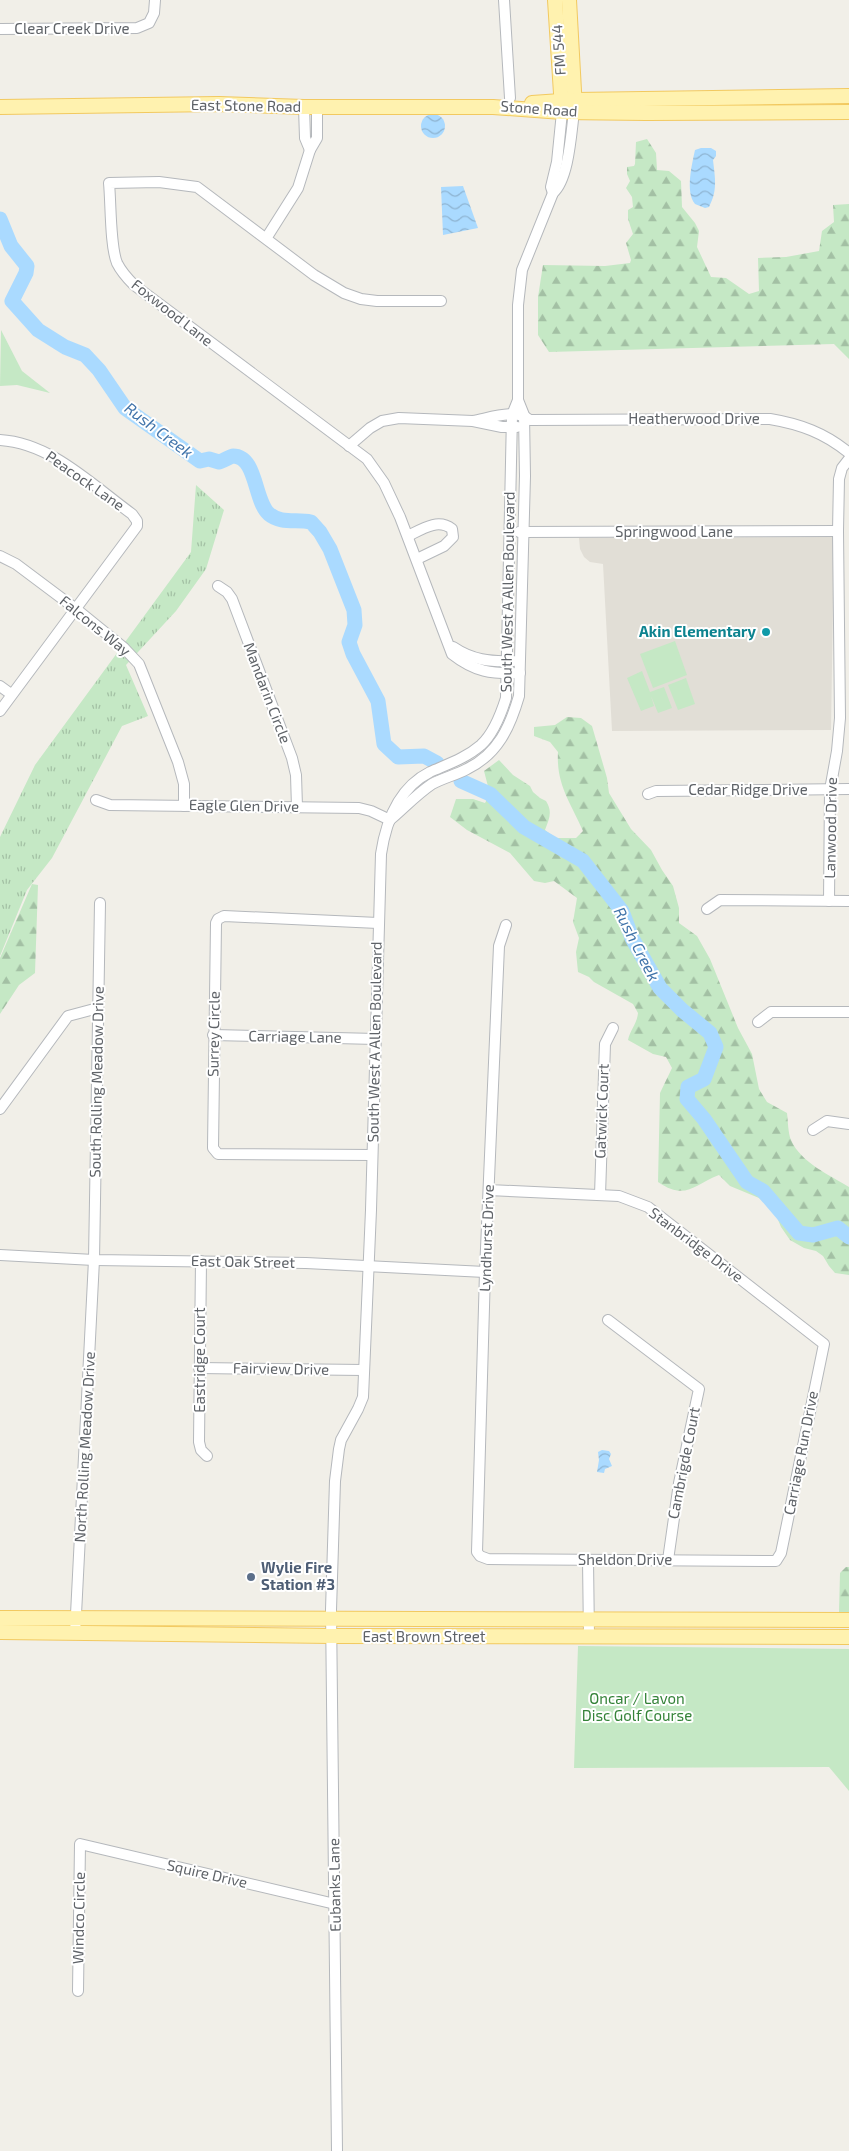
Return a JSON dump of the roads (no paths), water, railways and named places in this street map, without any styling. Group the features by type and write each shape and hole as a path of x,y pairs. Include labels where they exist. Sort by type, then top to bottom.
{"main road":[{"name":"FM 544","path":"556,0 569,106"},
{"name":"FM 544","path":"569,0 569,106"},
{"name":"Stone Road","path":"493,107 569,106 689,99 849,96"},
{"path":"689,99 689,113"},
{"name":"East Stone Road","path":"0,107 219,104 311,107 493,107"},
{"name":"Stone Road","path":"569,106 689,113 849,112"},
{"name":"East Brown Street","path":"0,1618 849,1620"},
{"name":"East Brown Street","path":"0,1632 331,1636 849,1637"}],"street":[{"name":"Clear Creek Drive","path":"0,29 137,28 149,23 154,13 155,0"},
{"path":"504,0 510,98"},
{"path":"526,421 518,400 518,305 522,270 553,193 551,187 569,106"},
{"path":"267,237 298,188 310,150 305,138 311,107"},
{"name":"Foxwood Lane","path":"441,301 377,301 361,299 344,293 314,275 267,237 197,187 159,182 109,183 114,250 117,262 123,273 134,285 349,446 359,451 372,465 390,495 417,559 452,654 476,669 487,673 520,673"},
{"name":"South West A Allen Boulevard","path":"364,1370 376,1039 380,854 384,835 398,799 415,782 465,756 482,744 500,715 506,698 512,415 518,400"},
{"name":"Heatherwood Drive","path":"473,421 512,415 526,421"},
{"name":"Heatherwood Drive","path":"349,446 370,428 382,421 399,418 473,421 502,427 512,427 526,421 770,419 816,431 837,443 849,453"},
{"name":"South West A Allen Boulevard","path":"390,820 434,783 469,768 494,750 504,736 512,719 519,696 526,421"},
{"name":"Peacock Lane","path":"0,440 21,443 56,458 132,514 136,521 136,529 76,608"},
{"name":"Lanwood Drive","path":"829,901 830,790 839,734 844,673 838,531 839,479 842,468 849,459"},
{"path":"408,536 428,526 439,524 446,525 452,529 454,537 444,546 417,559"},
{"name":"Springwood Lane","path":"510,532 838,531"},
{"name":"Falcons Way","path":"0,556 16,564 76,608 124,648 139,664 178,762 184,784 184,806"},
{"name":"Mandarin Circle","path":"218,586 227,592 232,599 292,758 296,775 297,807"},
{"path":"0,711 76,608"},
{"path":"448,643 465,655 478,660 520,661"},
{"path":"0,686 11,694"},
{"name":"Cedar Ridge Drive","path":"648,794 656,791 849,789"},
{"name":"Eagle Glen Drive","path":"96,800 110,805 359,808 371,811 390,820"},
{"path":"707,909 720,900 849,901"},
{"name":"South Rolling Meadow Drive","path":"94,1260 100,904"},
{"name":"Surrey Circle","path":"372,1155 218,1154 213,1148 212,1139 213,1035 216,923 218,919 224,916 378,923"},
{"name":"Lyndhurst Drive","path":"477,1552 485,1272 499,946 506,925"},
{"path":"0,1109 68,1016 98,1008"},
{"path":"758,1022 771,1012 849,1012"},
{"name":"Gatwick Court","path":"600,1195 605,1044 613,1028"},
{"name":"Carriage Lane","path":"213,1035 376,1039"},
{"path":"813,1130 827,1121 849,1124"},
{"name":"Stanbridge Drive","path":"489,1190 619,1196 648,1207 824,1344"},
{"name":"East Oak Street","path":"0,1255 94,1260 306,1263 485,1272"},
{"name":"North Rolling Meadow Drive","path":"75,1634 94,1260"},
{"name":"Eastridge Court","path":"201,1262 199,1442 201,1450 207,1456"},
{"name":"Cambrigde Court","path":"608,1320 699,1389 679,1483 668,1560"},
{"name":"Carriage Run Drive","path":"776,1561 781,1553 824,1344"},
{"name":"Fairview Drive","path":"199,1368 364,1370"},
{"name":"Eubanks Lane","path":"337,2151 330,1619 338,1457 341,1440 363,1397 364,1370"},
{"name":"Sheldon Drive","path":"477,1552 488,1559 776,1561"},
{"path":"588,1560 589,1637"},
{"name":"Squire Drive","path":"80,1844 335,1904"},
{"name":"Windco Circle","path":"78,1992 80,1844"}],"water":[{"path":"433,114 438,115 444,121 444,131 438,137 433,138 428,137 422,131 421,126 422,121 428,115"},
{"path":"711,148 716,151 716,156 713,160 714,195 709,207 705,208 695,204 690,192 691,170 695,150"},
{"path":"463,186 478,228 443,235 441,187"},
{"path":"602,1450 609,1451 611,1454 609,1459 612,1466 605,1469 604,1473 597,1472 598,1452"}],"waterway":[{"name":"Rush Creek","path":"0,219 11,246 27,266 26,273 12,301 38,330 65,347 85,355 99,370 125,408 200,461 209,459 219,462 233,456 241,458 247,463 260,499 269,514 284,520 311,522 320,532 330,549 354,610 355,625 349,642 353,654 378,701 384,744 398,757 424,756 437,763"},
{"name":"Rush Creek","path":"461,781 490,794 524,827 583,861 622,911 632,938 660,988 682,1010 710,1033 716,1047 704,1079 688,1087 687,1099 704,1119 747,1182 763,1191 799,1233 813,1235 838,1228 849,1237"},
{"name":"Rush Creek","path":"838,1228 849,1232"}],"place":[{"name":"Akin Elementary","path":"766,632"},
{"name":"Wylie Fire Station #3","path":"251,1577"}],"park label":[{"name":"Oncar / Lavon Disc Golf Course","path":"637,1708"}]}
